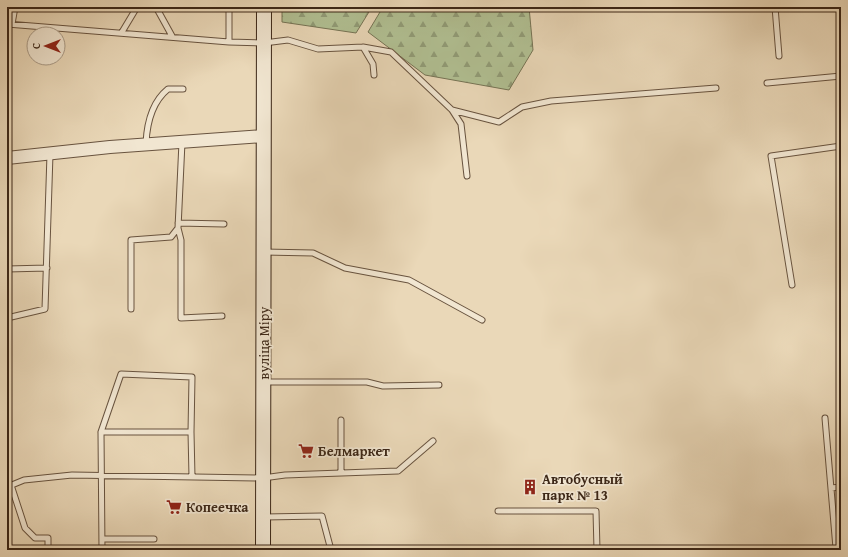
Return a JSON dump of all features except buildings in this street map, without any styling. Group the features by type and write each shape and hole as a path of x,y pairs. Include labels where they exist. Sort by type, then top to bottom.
{"main road":[{"name":"вуліца Міру","path":"263,550 264,7"}],"street":[{"path":"7,158 110,147 264,136"}],"lane":[{"path":"15,7 10,24 172,36 229,42 264,43 288,40 318,49 363,47 392,52 452,110 461,124 467,176"},
{"path":"122,32 138,7"},
{"path":"156,7 172,36"},
{"path":"229,7 229,42"},
{"path":"776,7 779,56"},
{"path":"363,47 373,64 374,75"},
{"path":"767,83 841,76"},
{"path":"452,110 499,122 522,107 551,101 716,88"},
{"path":"146,144 147,129 153,108 158,100 168,89 183,89"},
{"path":"182,142 178,226 181,240 180,318 222,316"},
{"path":"792,285 771,156 841,146"},
{"path":"7,318 46,310 50,153"},
{"path":"178,226 224,224"},
{"path":"131,310 131,240 171,237 178,226"},
{"path":"264,252 313,253 344,268 409,280 482,320"},
{"path":"7,269 47,268"},
{"path":"102,550 101,432 121,374 192,377 192,477"},
{"path":"264,382 367,382 383,386 439,385"},
{"path":"825,418 836,548"},
{"path":"341,420 341,473"},
{"path":"101,432 191,432"},
{"path":"48,550 48,538 35,538 25,528 9,486 24,480 72,475 263,478 285,475 398,471 433,441"},
{"path":"831,488 841,486"},
{"path":"498,511 596,511 596,550"},
{"path":"263,517 322,516 331,550"},
{"path":"102,539 154,539"}],"green space":[{"path":"282,7 372,7 356,33 282,22"},
{"path":"383,7 529,7 533,50 509,90 425,75 368,32"}],"place":[{"name":"Белмаркет","path":"306,451"},
{"name":"Автобусный парк № 13","path":"530,487"},
{"name":"Копеечка","path":"174,507"}]}
